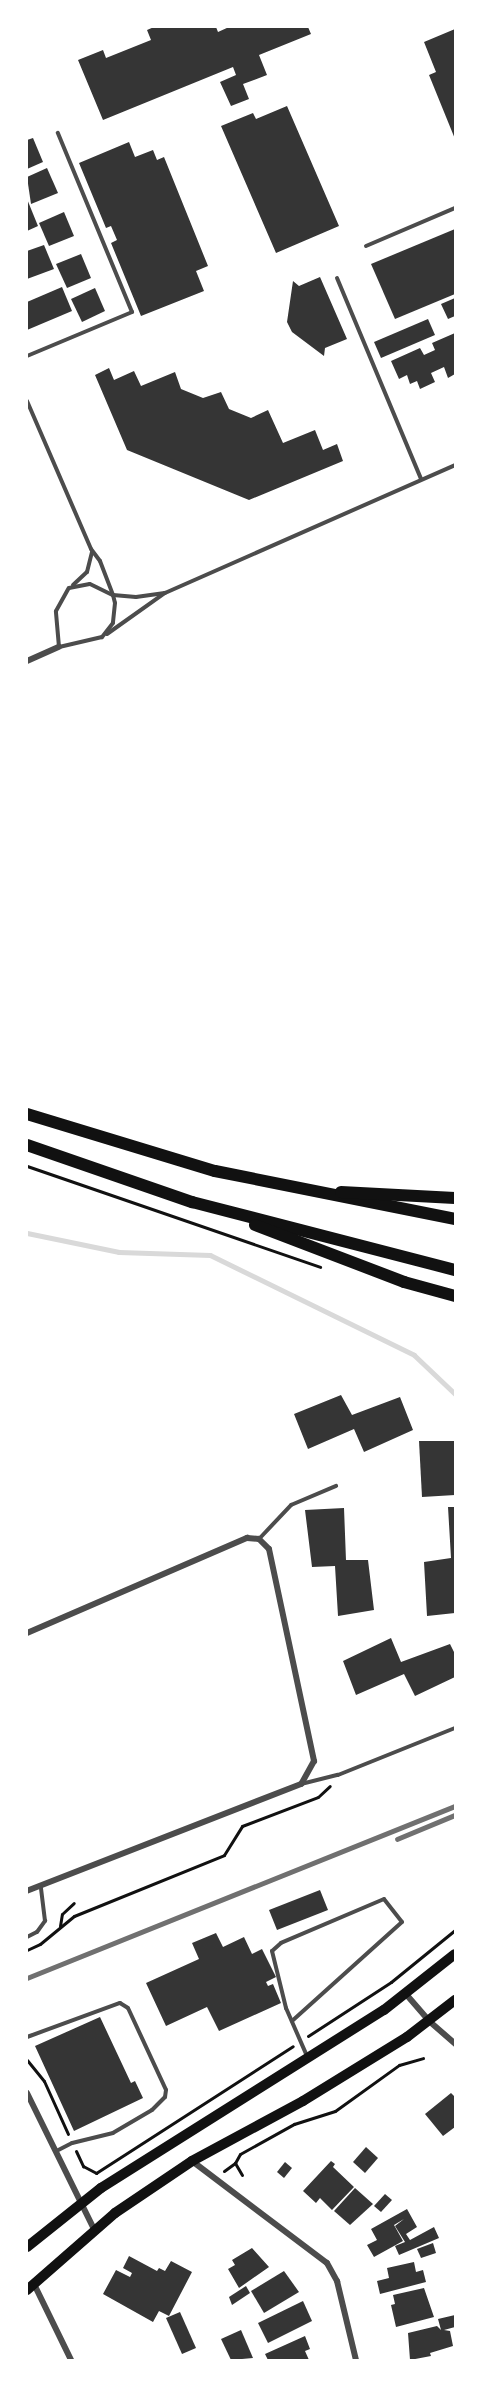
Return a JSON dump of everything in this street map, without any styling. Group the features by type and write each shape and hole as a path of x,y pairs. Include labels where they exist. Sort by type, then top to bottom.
{"highway":[{"path":"27,1114 215,1171 289,1189 455,1219"},
{"path":"27,1144 192,1202 404,1282 455,1296"},
{"path":"289,1189 455,1198"},
{"path":"192,1202 455,1270"}],"main road":[{"path":"27,2247 79,2203 405,1993 455,1954"},
{"path":"29,2283 94,2229 192,2161 303,2101 429,2021 455,2000"}],"street":[{"path":"27,662 59,648"},
{"path":"27,1633 247,1538 259,1539 269,1549 314,1754 312,1768 301,1784 27,1891"},
{"path":"405,1993 429,2021 455,2044"},
{"path":"27,2093 79,2203 94,2229"},
{"path":"192,2161 327,2263 337,2281 356,2360"},
{"path":"29,2283 71,2360"}],"lane":[{"path":"27,356 132,312 58,133"},
{"path":"366,246 455,208"},
{"path":"337,278 421,479"},
{"path":"27,401 92,551 100,561 113,595 115,614 102,637"},
{"path":"92,551 87,572 69,588 56,611 59,648 102,637 165,593 455,465"},
{"path":"69,588 90,584 113,595 136,597 165,593"},
{"path":"259,1539 291,1505 336,1486"},
{"path":"301,1784 338,1775 455,1728"},
{"path":"27,1937 37,1932 45,1921 41,1886"},
{"path":"292,2021 402,1922 384,1899 274,1948 271,1956 292,2021 308,2057"},
{"path":"27,2037 120,2002 128,2008 165,2085 165,2097 152,2110 113,2133 72,2143 54,2152"}],"path":[{"path":"27,1166 331,1270"},
{"path":"27,1950 40,1944 59,1927 82,1913 224,1855 242,1826 318,1797 338,1775"},
{"path":"59,1927 62,1914 74,1903"},
{"path":"316,2031 391,1982 455,1930"},
{"path":"27,2060 44,2081 83,2166 96,2173 290,2048"},
{"path":"242,2175 235,2163 240,2154 294,2124 335,2111 399,2065 423,2058"}],"building":[{"path":"154,27 216,27 218,32 229,27 308,27 311,34 259,55 267,75 243,84 249,99 231,106 220,82 236,75 233,67 103,120 78,60 103,50 106,58 151,40 147,30"},
{"path":"455,29 455,139 429,75 436,72 424,42"},
{"path":"287,106 339,226 276,253 221,126 253,113 256,119"},
{"path":"33,138 43,162 27,169 27,140"},
{"path":"129,142 135,157 153,150 157,160 164,157 208,266 196,271 204,291 141,316 111,243 117,240 111,226 106,228 79,163"},
{"path":"47,168 58,193 31,204 27,177"},
{"path":"27,199 38,226 27,231"},
{"path":"64,212 74,236 49,246 39,223"},
{"path":"455,229 455,294 395,319 371,264"},
{"path":"44,245 54,269 27,279 27,251"},
{"path":"81,254 91,278 67,288 56,264"},
{"path":"320,277 347,339 325,348 324,356 292,332 287,322 293,281 299,286"},
{"path":"62,287 72,311 27,330 27,302"},
{"path":"95,288 105,311 82,322 71,299"},
{"path":"455,298 455,316 448,319 441,304"},
{"path":"428,319 435,335 381,358 374,342"},
{"path":"455,333 455,374 448,378 444,367 431,373 435,382 420,389 417,381 410,384 407,375 399,379 391,361 420,348 424,355 435,350 432,343"},
{"path":"109,368 114,380 134,371 141,386 175,372 181,389 203,398 221,392 229,409 251,418 268,410 283,443 315,430 323,450 337,444 343,461 249,500 127,450 95,375"},
{"path":"341,1395 352,1415 400,1397 413,1430 364,1452 354,1429 308,1449 294,1414"},
{"path":"419,1441 455,1441 455,1495 422,1497"},
{"path":"448,1507 455,1507 455,1613 427,1616 424,1562 451,1558"},
{"path":"344,1508 346,1560 368,1560 374,1610 338,1616 335,1566 312,1567 305,1510"},
{"path":"391,1638 401,1662 450,1644 455,1654 455,1677 415,1696 404,1674 356,1695 343,1661"},
{"path":"320,1890 328,1910 277,1930 269,1910"},
{"path":"216,1933 223,1947 244,1937 252,1954 262,1949 276,1977 266,1982 268,1986 273,1984 281,2003 219,2031 207,2007 166,2026 146,1983 199,1959 192,1943"},
{"path":"100,2017 131,2083 135,2081 143,2098 74,2131 35,2046"},
{"path":"451,2093 455,2097 455,2127 443,2136 425,2114"},
{"path":"366,2147 378,2158 365,2173 353,2162"},
{"path":"331,2161 335,2164 333,2167 354,2187 332,2210 320,2198 316,2203 303,2191"},
{"path":"285,2162 292,2168 284,2178 277,2172"},
{"path":"355,2188 373,2204 350,2225 334,2211"},
{"path":"385,2194 392,2200 381,2212 374,2206"},
{"path":"407,2209 417,2227 406,2234 410,2240 434,2227 439,2238 399,2255 395,2246 405,2242 395,2226 404,2219 394,2225 403,2241 374,2257 367,2245 377,2240 371,2229"},
{"path":"433,2243 436,2253 421,2258 417,2249"},
{"path":"252,2248 269,2267 239,2288 228,2269 235,2265 232,2260"},
{"path":"129,2256 157,2271 159,2268 165,2271 171,2261 192,2272 169,2316 159,2311 153,2322 103,2294 116,2270 130,2277 132,2273 123,2268"},
{"path":"414,2262 416,2272 423,2270 426,2282 380,2294 377,2281 389,2278 387,2268"},
{"path":"284,2271 299,2292 264,2313 251,2291"},
{"path":"246,2286 250,2293 232,2305 229,2297"},
{"path":"424,2288 434,2317 396,2327 391,2305 395,2304 393,2295"},
{"path":"303,2301 312,2321 268,2343 258,2323"},
{"path":"180,2312 196,2348 182,2354 166,2318"},
{"path":"455,2315 455,2327 444,2330 450,2331 453,2346 430,2353 431,2356 410,2360 408,2333 437,2326 441,2330 438,2319"},
{"path":"241,2330 253,2358 231,2360 221,2339"},
{"path":"305,2336 310,2349 305,2351 309,2360 268,2360 265,2354"}],"waterway":[{"path":"27,1233 119,1252 210,1255 414,1355 455,1394"}],"railway":[{"path":"27,1978 455,1806"},
{"path":"397,1839 455,1815"}]}
